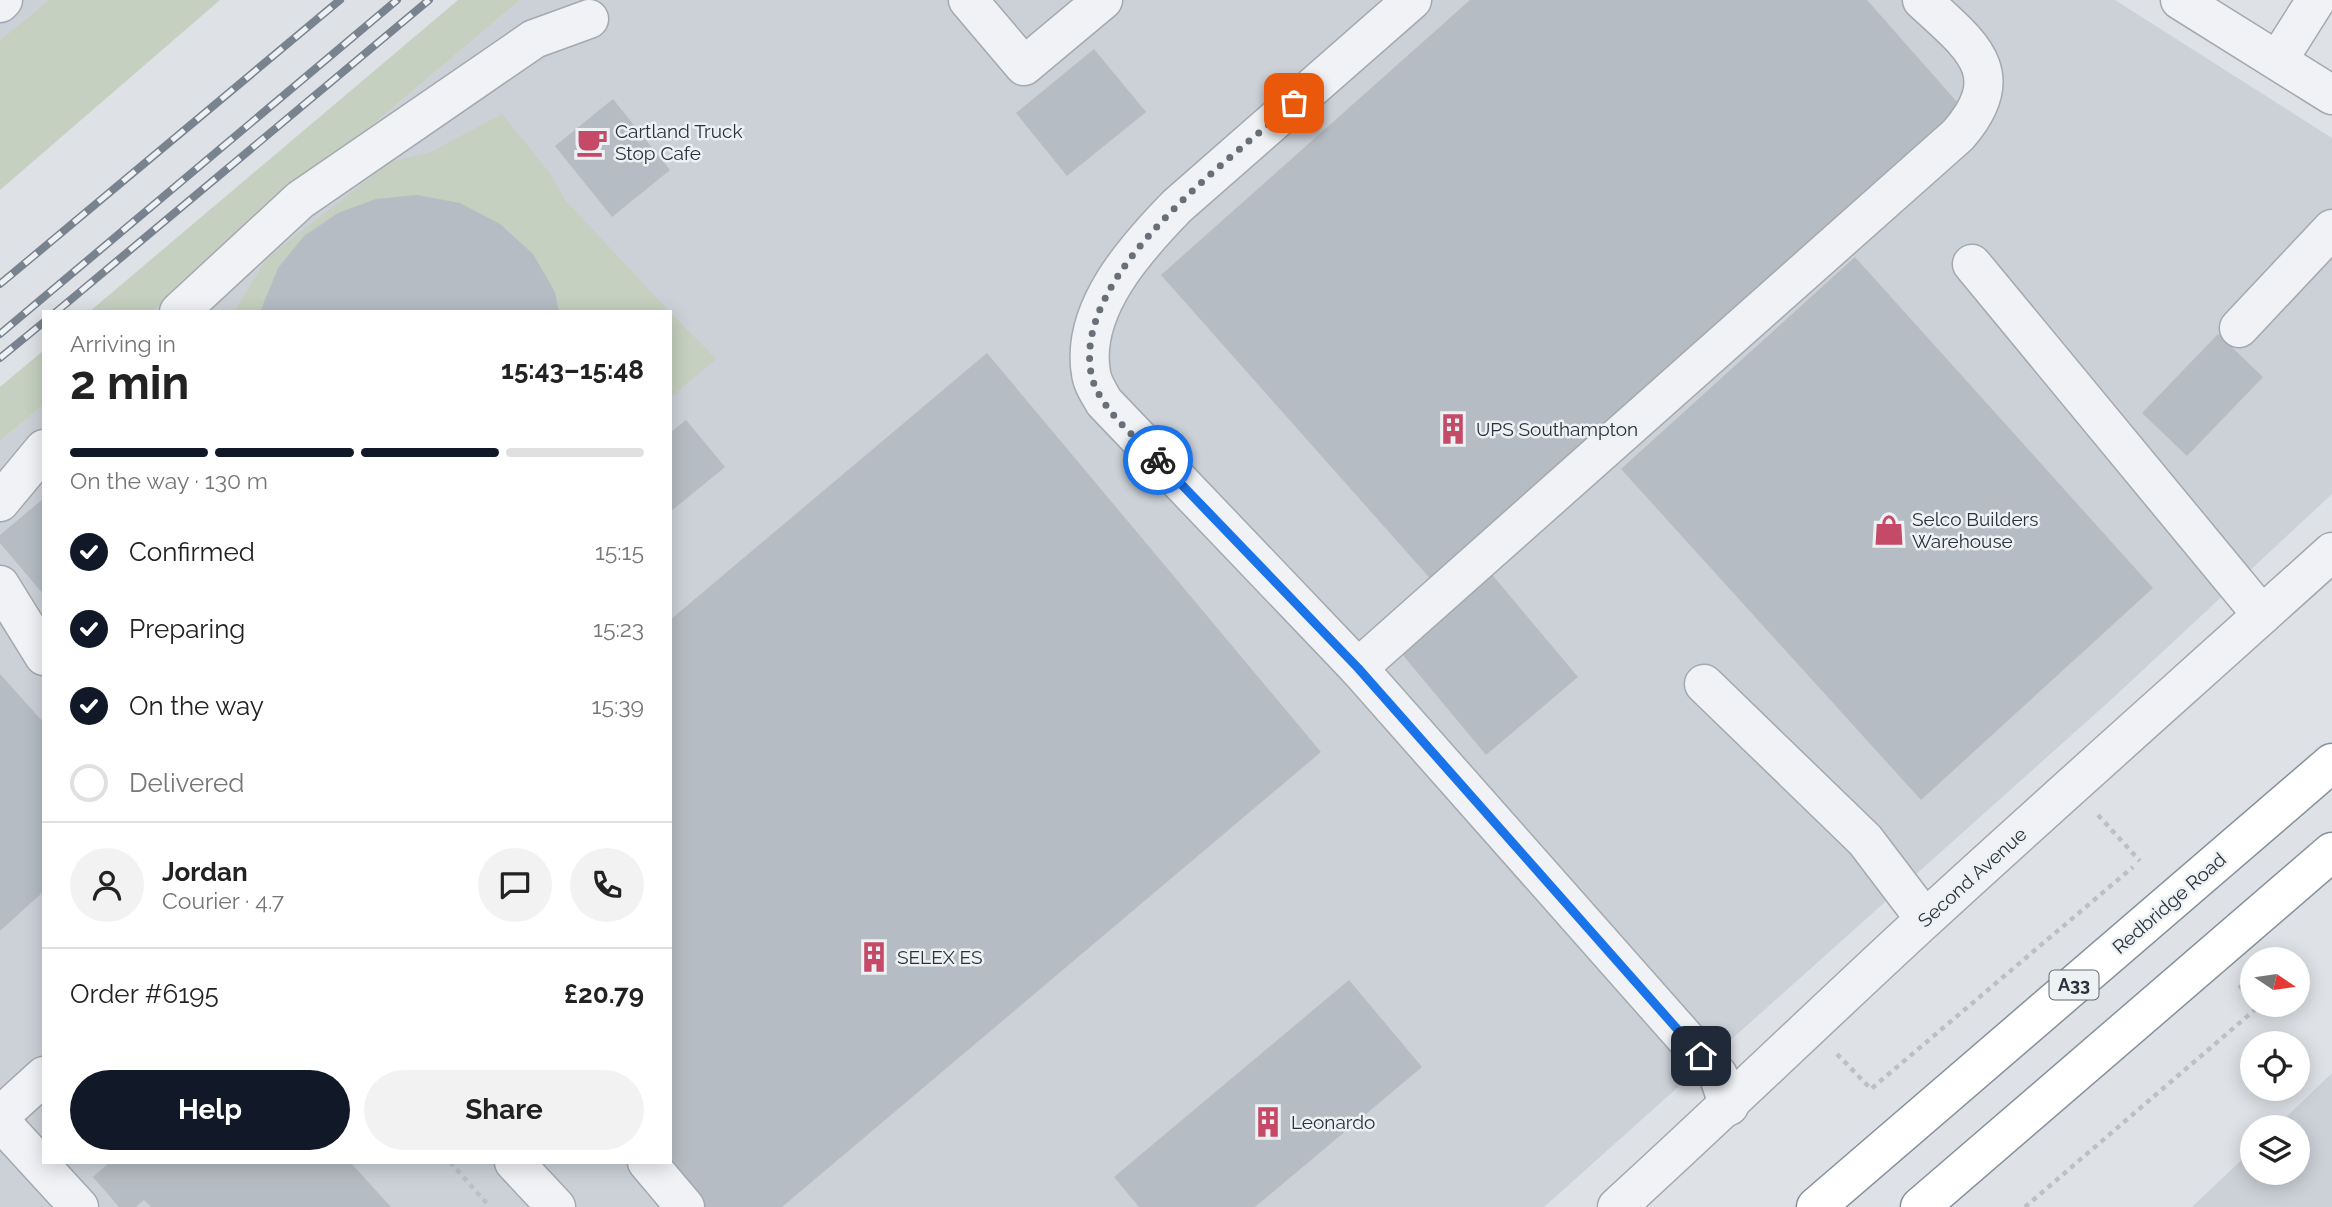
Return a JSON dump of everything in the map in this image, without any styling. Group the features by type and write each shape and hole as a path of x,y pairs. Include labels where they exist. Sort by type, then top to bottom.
{"highway":[{"name":"Redbridge Road","path":"1816,1207 2332,763"},
{"path":"1920,1207 2332,852"}],"street":[{"path":"968,0 1024,66 1103,0"},
{"path":"1412,0 1177,206 1142,242 1116,279 1100,311 1090,344 1091,374 1104,402 1358,668 1718,1075 1729,1106"},
{"path":"1358,668 1937,153 1975,115 1984,91 1982,69 1974,51 1922,0"},
{"path":"2180,0 2332,95"},
{"path":"2278,60 2316,0"},
{"path":"181,310 300,200 534,39 589,19"},
{"path":"2239,328 2332,229"},
{"path":"1972,264 2262,615"},
{"path":"0,502 42,451"},
{"name":"Second Avenue","path":"1617,1207 1729,1106 1925,919 2332,552"},
{"path":"0,585 42,653"},
{"path":"1704,684 1865,840 1925,919"},
{"path":"42,1078 0,1119 79,1207"},
{"path":"516,1164 556,1207"},
{"path":"649,1164 685,1207"}],"path":[{"path":"2071,787 2140,861"},
{"path":"1871,1089 2133,867"},
{"path":"2025,1207 2246,1017"},
{"path":"452,1164 490,1207"}],"shaded area":[{"path":"0,0 49,0 0,40"},
{"path":"520,0 2115,0 2332,138 2332,494 2113,698 1544,1207 0,1207 0,441 42,406 42,1164 672,1164 672,310 154,310"},
{"path":"2332,1073 2332,1207 2192,1207 2240,1161 2240,1185 2310,1185 2310,1115 2288,1115 2303,1101 2310,1101 2310,1094"}],"green space":[{"path":"49,0 220,0 0,190 0,40"},
{"path":"458,0 520,0 154,310 91,310"},
{"path":"502,114 549,172 565,200 668,310 235,310 266,259 390,162 431,152"},
{"path":"672,314 716,359 672,396"},
{"path":"42,352 42,406 0,441 0,387"}],"building":[{"name":"UPS Southampton","path":"1470,0 1867,0 1965,111 1435,584 1161,275"},
{"path":"1094,49 1146,112 1067,176 1016,113"},
{"path":"613,99 670,170 612,217 555,146"},
{"path":"417,195 460,203 500,224 533,254 555,292 559,310 261,310 278,268 304,236 338,213 376,199"},
{"name":"Selco Builders Warehouse","path":"1855,257 2153,588 1921,800 1621,469"},
{"path":"2218,334 2263,377 2187,456 2142,413"},
{"name":"SELEX ES","path":"987,353 1321,752 782,1207 704,1207 668,1164 672,1164 672,618"},
{"path":"686,420 725,467 672,510 672,431"},
{"path":"42,500 42,593 0,543 0,535"},
{"path":"1489,571 1578,677 1486,755 1397,648"},
{"path":"0,674 42,721 42,893 0,931"},
{"name":"Leonardo","path":"1349,980 1422,1067 1255,1207 1139,1207 1114,1177"},
{"path":"108,1164 352,1164 391,1207 151,1207 144,1200 136,1207 119,1207 93,1177"}],"railway":[{"path":"0,284 340,0"},
{"path":"0,334 397,0"},
{"path":"58,310 429,0"},
{"path":"0,358 42,324"}],"way so far":[{"path":"1158,460 1104,402 1091,374 1090,344 1100,311 1116,279 1142,242 1177,206 1294,103"}],"place":[{"name":"Cartland Truck Stop Cafe","path":"592,142"},
{"name":"UPS Southampton","path":"1453,429"},
{"name":"Selco Builders Warehouse","path":"1889,530"},
{"name":"SELEX ES","path":"874,957"},
{"name":"Leonardo","path":"1268,1122"}],"route":[{"path":"1158,460 1358,668 1701,1056"}]}
